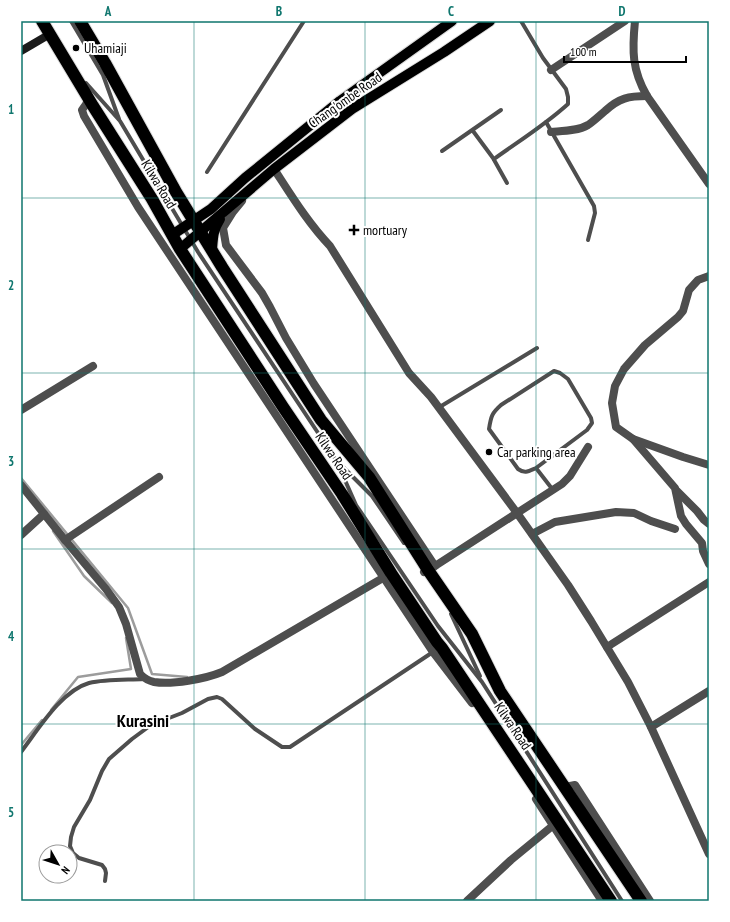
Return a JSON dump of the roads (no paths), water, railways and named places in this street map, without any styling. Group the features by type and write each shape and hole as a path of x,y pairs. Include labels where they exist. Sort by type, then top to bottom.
{"highway":[{"name":"Kilwa Road","path":"42,21 89,100 152,199 180,249 283,407 342,494 387,575 437,642 438,650 611,901"},
{"name":"Kilwa Road","path":"80,21 105,62 184,205 188,224 201,232 321,420 369,477 427,570 472,634 500,691 642,901"}],"main road":[{"name":"Chang'ombe Road","path":"172,235 211,209 250,174 340,101 452,21"},
{"name":"Chang'ombe Road","path":"180,249 223,214 274,169 352,109 444,52 490,21"},
{"path":"184,205 194,210 211,209"},
{"name":"Chang'ombe Road","path":"212,250 214,227 223,214"}],"street":[{"path":"551,70 625,21"},
{"path":"635,21 633,41 634,65 640,84 709,184"},
{"path":"21,51 50,34"},
{"path":"551,132 587,126 613,104 622,99 631,96 647,96"},
{"path":"21,484 119,607 126,624 140,674 152,682 162,683 210,677 222,672 387,575 138,207 84,116 82,110 89,100"},
{"path":"274,169 290,194 320,235 330,246 409,373 430,397 517,513 568,585 628,682 651,727 709,854"},
{"path":"245,194 229,216 223,228 226,245 262,293 286,338 427,570 562,484 570,476 588,447"},
{"path":"709,276 698,280 689,290 683,311 645,345 624,369 615,386 612,403 616,427 633,439 675,488 709,524"},
{"path":"21,410 93,366"},
{"path":"633,439 709,465"},
{"path":"65,540 159,477"},
{"path":"675,488 681,516 702,543 703,550 709,564"},
{"path":"532,534 555,522 616,512 634,513 651,521 675,529"},
{"path":"21,536 44,514"},
{"path":"607,647 709,582"},
{"path":"651,727 709,691"},
{"path":"565,787 575,785 650,901"},
{"path":"467,901 511,860 556,823 602,901"}],"lane":[{"path":"71,21 103,75 120,121"},
{"path":"207,172 304,21"},
{"path":"494,159 531,134 568,104 566,89 551,70 521,21"},
{"path":"84,80 120,121 188,224 191,240 336,460 356,505 438,626 482,682 622,901"},
{"path":"442,151 473,131 501,110"},
{"path":"546,122 594,206 595,213 588,240"},
{"path":"473,131 494,159 507,183"},
{"path":"438,408 537,348"},
{"path":"554,371 560,373 568,379 591,418 592,424 587,430 536,468 526,472 522,472 518,469 489,429 490,419 493,412 501,404 554,371"},
{"path":"336,460 372,496 408,549"},
{"path":"536,468 553,490"},
{"path":"449,610 482,682"},
{"path":"105,881 105,868 102,865 79,858 70,846 71,837 74,827 90,800 102,770 109,760 139,733 151,725 182,713 208,699 217,697 222,699 262,734 282,747 290,747 438,650"},
{"path":"21,752 48,716 66,696 79,688 89,683 146,679"}],"waterway":[{"path":"21,478 128,608 152,674 187,677"},
{"path":"53,531 84,576 112,603"},
{"path":"51,710 78,677 131,669 126,638"},
{"path":"21,745 42,720"}],"place":[{"name":"Uhamiaji","path":"76,48"},
{"name":"mortuary","path":"354,230"},
{"name":"Car parking area","path":"489,452"}],"district":[{"name":"Kurasini","path":"143,721"}]}
